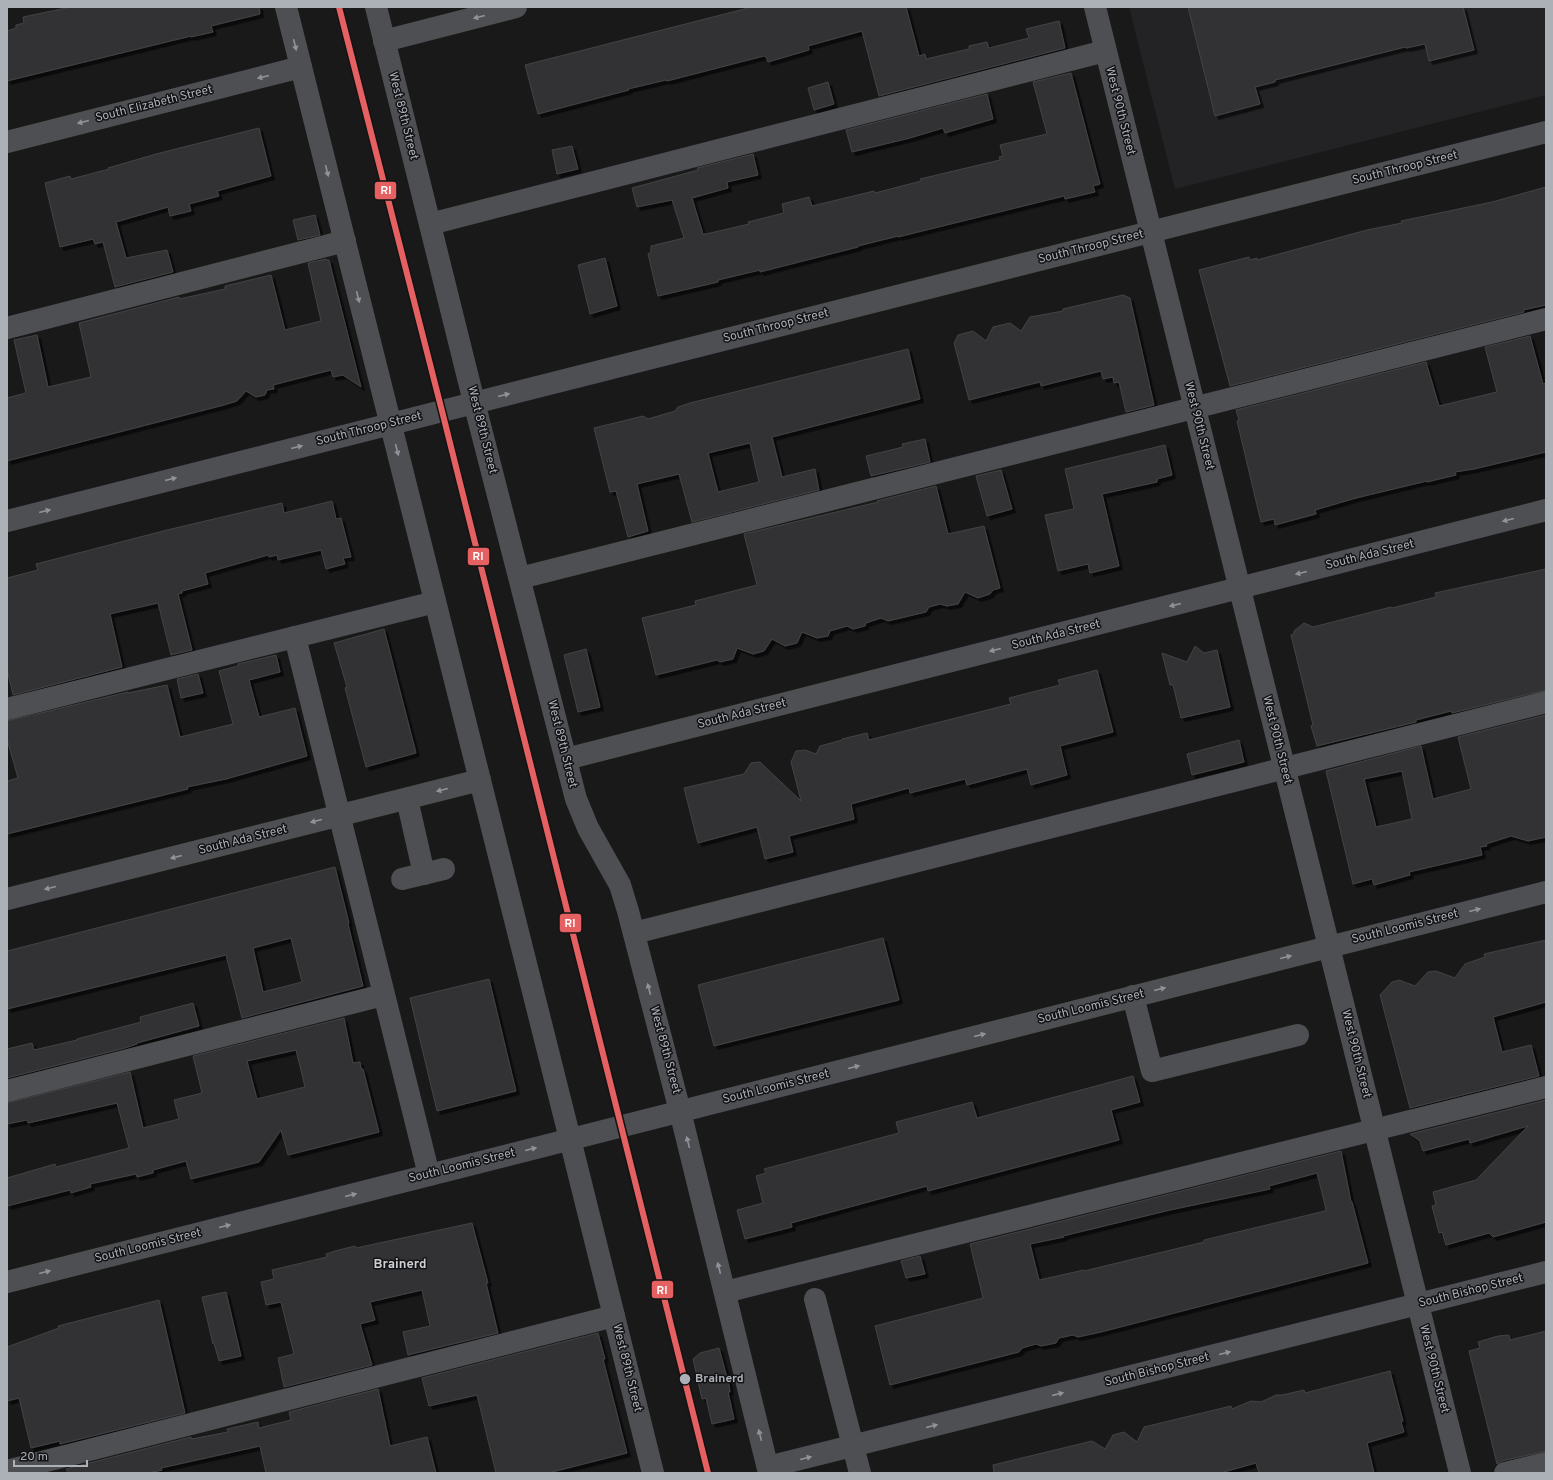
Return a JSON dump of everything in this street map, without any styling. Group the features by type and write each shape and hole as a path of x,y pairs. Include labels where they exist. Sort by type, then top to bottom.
{"street":[{"name":"West 89th Street","path":"286,7 653,1473"},
{"name":"West 89th Street","path":"376,7 474,402 576,798 588,828 620,885 634,932 680,1111 768,1470"},
{"path":"384,41 516,7"},
{"name":"West 90th Street","path":"1094,7 1460,1473"},
{"path":"430,224 1106,51"},
{"name":"South Elizabeth Street","path":"7,142 301,67"},
{"name":"South Throop Street","path":"7,521 1546,132"},
{"path":"7,328 345,241"},
{"path":"520,578 1546,319"},
{"name":"South Ada Street","path":"566,758 1546,510"},
{"path":"7,709 435,602"},
{"path":"295,637 429,1175"},
{"path":"634,932 1546,702"},
{"name":"South Ada Street","path":"7,899 480,780"},
{"path":"402,879 434,871 407,799"},
{"name":"South Loomis Street","path":"7,1282 1546,892"},
{"path":"7,1091 383,995"},
{"path":"1133,996 1152,1071 1298,1035"},
{"path":"725,1292 1546,1087"},
{"name":"South Bishop Street","path":"768,1470 852,1446 1546,1272"},
{"path":"815,1299 860,1473"},
{"path":"7,1471 614,1316"},
{"path":"1506,1473 1546,1463"}],"shaded area":[{"path":"1129,7 1546,7 1546,95 1175,189"}],"building":[{"path":"71,7 259,7 260,14 211,26 213,32 7,81 7,31 16,28 16,25 24,23 23,17"},
{"path":"752,7 906,7 919,56 925,54 926,59 969,49 969,46 987,42 989,48 1029,38 1026,29 1059,21 1065,48 879,96 862,31 808,46 809,50 768,62 764,56 667,81 628,89 629,90 538,114 525,65"},
{"path":"1188,7 1463,7 1474,50 1429,61 1425,44 1405,47 1275,80 1275,82 1255,87 1260,104 1215,116"},
{"path":"1071,73 1100,184 1093,186 1095,192 1065,199 1064,196 658,296 648,254 651,252 651,246 684,238 672,200 637,207 632,188 698,170 697,168 753,154 758,175 727,182 728,188 692,198 703,234 706,234 749,224 748,222 784,213 782,204 809,197 812,206 874,191 875,193 921,181 920,179 1000,160 999,157 1003,156 1000,145 1047,134 1033,82"},
{"path":"828,82 834,104 814,110 808,88"},
{"path":"987,94 993,119 945,133 943,128 910,138 852,152 846,130"},
{"path":"259,128 271,176 217,191 219,196 189,204 191,211 170,216 168,207 116,222 126,258 167,250 173,272 115,287 103,242 95,244 93,239 60,247 45,183 70,176 71,179 156,154"},
{"path":"572,146 578,169 557,174 552,150"},
{"path":"1546,187 1546,305 1523,310 1524,312 1230,386 1199,270 1249,257 1250,260 1257,258 1257,260 1367,230 1402,223 1401,221 1492,202"},
{"path":"315,215 320,235 298,240 293,220"},
{"path":"605,258 617,306 590,314 578,265"},
{"path":"326,259 329,260 361,387 343,375 333,377 331,370 273,385 274,389 267,390 265,395 256,397 246,391 237,401 224,405 7,461 7,398 26,393 14,340 37,335 48,387 91,377 79,323 179,297 179,299 225,289 225,286 271,275 285,330 321,321 308,263"},
{"path":"1123,295 1130,298 1154,405 1126,412 1119,382 1114,383 1113,377 1103,379 1101,371 1041,386 1040,382 969,400 954,343 958,335 973,331 986,341 993,327 1010,323 1021,331 1030,317 1063,311 1063,309"},
{"path":"1530,336 1543,384 1546,383 1546,452 1455,472 1456,475 1356,498 1315,510 1316,514 1275,525 1274,519 1261,522 1237,421 1239,420 1236,410 1426,362 1439,406 1497,392 1485,347"},
{"path":"908,349 920,399 772,437 782,477 815,469 819,490 692,522 679,474 637,484 648,531 628,537 616,491 610,492 594,428 643,416 648,419 675,411 678,407","holes":["750,443 759,482 718,492 708,453"]},
{"path":"925,439 930,462 871,476 866,456 903,447 902,444"},
{"path":"1165,445 1172,475 1157,479 1157,482 1102,494 1119,566 1090,573 1088,564 1058,571 1045,515 1074,509 1065,469"},
{"path":"1001,470 1012,509 987,516 976,476"},
{"path":"936,486 948,534 984,526 1000,588 993,590 990,594 978,598 965,592 958,604 947,606 940,604 929,607 926,612 888,621 881,618 866,623 865,626 853,629 847,626 830,631 828,636 817,638 802,632 797,643 785,646 772,639 764,651 753,654 737,648 733,659 720,662 717,660 656,675 642,618 696,605 695,601 757,585 744,534 878,502 877,501"},
{"path":"332,501 336,519 341,518 351,557 343,558 345,564 326,569 321,550 278,560 277,555 269,557 268,555 205,573 208,584 182,591 182,593 178,594 192,650 171,655 158,603 110,614 122,667 13,695 7,669 7,578 38,570 36,564 167,530 282,503 284,513"},
{"path":"1546,569 1546,690 1452,713 1451,711 1416,720 1416,722 1317,746 1311,726 1313,725 1291,635 1294,634 1294,631 1304,623 1313,627 1436,597 1435,593"},
{"path":"384,629 416,753 366,767 345,688 347,687 334,643"},
{"path":"1195,646 1204,653 1217,650 1230,707 1181,718 1173,685 1170,685 1162,653 1187,662"},
{"path":"586,649 600,707 578,712 564,655"},
{"path":"276,655 280,672 249,680 259,717 295,708 307,756 226,779 187,787 188,789 7,834 7,781 18,778 7,739 7,721 128,692 167,685 180,737 233,724 219,671 238,666 238,664"},
{"path":"1097,670 1113,732 1060,746 1067,775 1031,785 1027,769 967,785 965,779 910,793 909,788 851,804 854,819 789,836 793,852 765,859 757,827 698,843 684,788 744,774 751,763 760,762 801,801 791,762 796,751 805,750 816,754 820,746 842,739 867,733 869,740 1011,704 1009,698 1060,685 1058,680"},
{"path":"198,674 203,693 181,698 177,679"},
{"path":"1546,715 1546,837 1528,841 1511,836 1486,844 1487,846 1480,847 1482,855 1409,872 1410,875 1374,885 1372,879 1353,884 1326,771 1421,746 1433,799 1471,789 1458,737","holes":["1402,771 1412,819 1376,827 1364,779"]},
{"path":"1239,740 1244,762 1192,775 1187,754"},
{"path":"335,867 363,986 242,1018 226,955 7,1009 7,951","holes":["291,938 302,982 263,992 253,948"]},
{"path":"883,938 899,1000 714,1046 698,985"},
{"path":"1546,940 1546,1002 1493,1017 1502,1052 1531,1045 1539,1076 1410,1108 1380,995 1392,982 1399,980 1415,986 1428,972 1436,971 1455,978 1465,964 1485,957 1484,954"},
{"path":"489,979 516,1091 437,1111 410,998"},
{"path":"193,1003 199,1026 137,1043 125,1048 7,1078 7,1049 32,1043 34,1050 77,1040 141,1022 140,1017"},
{"path":"344,1018 353,1063 360,1062 361,1069 363,1069 379,1132 288,1155 281,1130 259,1162 191,1179 186,1161 153,1170 153,1173 137,1177 136,1174 90,1184 91,1187 71,1193 70,1190 7,1206 7,1178 55,1164 56,1167 129,1148 117,1103 28,1123 27,1120 7,1124 7,1103 130,1072 143,1128 179,1119 174,1100 202,1093 193,1056","holes":["296,1050 305,1087 257,1099 247,1061"]},
{"path":"1133,1076 1140,1102 1111,1110 1119,1140 928,1191 927,1186 791,1223 792,1227 745,1239 737,1210 763,1203 756,1176 766,1173 764,1169 899,1133 896,1122 972,1102 977,1118"},
{"path":"1546,1100 1546,1222 1493,1237 1489,1233 1446,1245 1442,1232 1439,1233 1432,1206 1436,1205 1433,1192 1476,1180 1528,1126 1470,1143 1469,1139 1423,1151 1420,1141 1410,1134"},
{"path":"1341,1151 1351,1202 1368,1263 1101,1332 1078,1337 1073,1335 1059,1338 1056,1343 1041,1346 1036,1344 1022,1348 1019,1352 890,1385 875,1326 983,1298 970,1244","holes":["1317,1173 1326,1209 1325,1211 1204,1240 1204,1242 1084,1271 1039,1280 1030,1244 1064,1237 1063,1236 1170,1210 1270,1189 1269,1186"]},
{"path":"472,1223 488,1283 486,1283 498,1333 408,1355 403,1332 430,1326 422,1290 370,1302 375,1320 360,1324 372,1365 284,1387 278,1358 294,1354 281,1302 266,1305 261,1282 274,1279 272,1270 327,1257 326,1254 355,1246 356,1248"},
{"path":"920,1256 925,1274 906,1278 901,1261"},
{"path":"226,1292 241,1356 219,1361 214,1343 213,1344 202,1297"},
{"path":"159,1300 185,1413 60,1444 60,1441 31,1448 19,1398 7,1401 7,1347 59,1328 58,1326"},
{"path":"1546,1331 1546,1451 1502,1461 1497,1464 1469,1351 1480,1348 1478,1342 1498,1336 1509,1335 1510,1340"},
{"path":"598,1333 605,1359 603,1359 627,1453 548,1473 496,1473 477,1395 429,1406 422,1378"},
{"path":"719,1348 729,1385 730,1392 728,1392 734,1419 712,1424 706,1398 702,1399 693,1359 700,1353"},
{"path":"1390,1371 1403,1421 1401,1422 1404,1432 1367,1443 1374,1473 1259,1473 1256,1463 1220,1473 994,1473 993,1465 1092,1441 1105,1449 1113,1435 1124,1432 1137,1442 1144,1427 1231,1406 1232,1409 1251,1401 1261,1402 1276,1395 1304,1390 1305,1393"},
{"path":"378,1389 390,1446 427,1437 436,1473 266,1473 260,1446 161,1468 162,1470 149,1473 68,1473 66,1469 191,1437 192,1439 228,1432 227,1429 258,1422 259,1428 291,1420 289,1412"}],"transit line":[{"name":"RI","path":"339,7 442,411 708,1473"}],"place":[{"name":"Brainerd","path":"685,1379"}],"district":[{"name":"Brainerd","path":"400,1265"}]}
